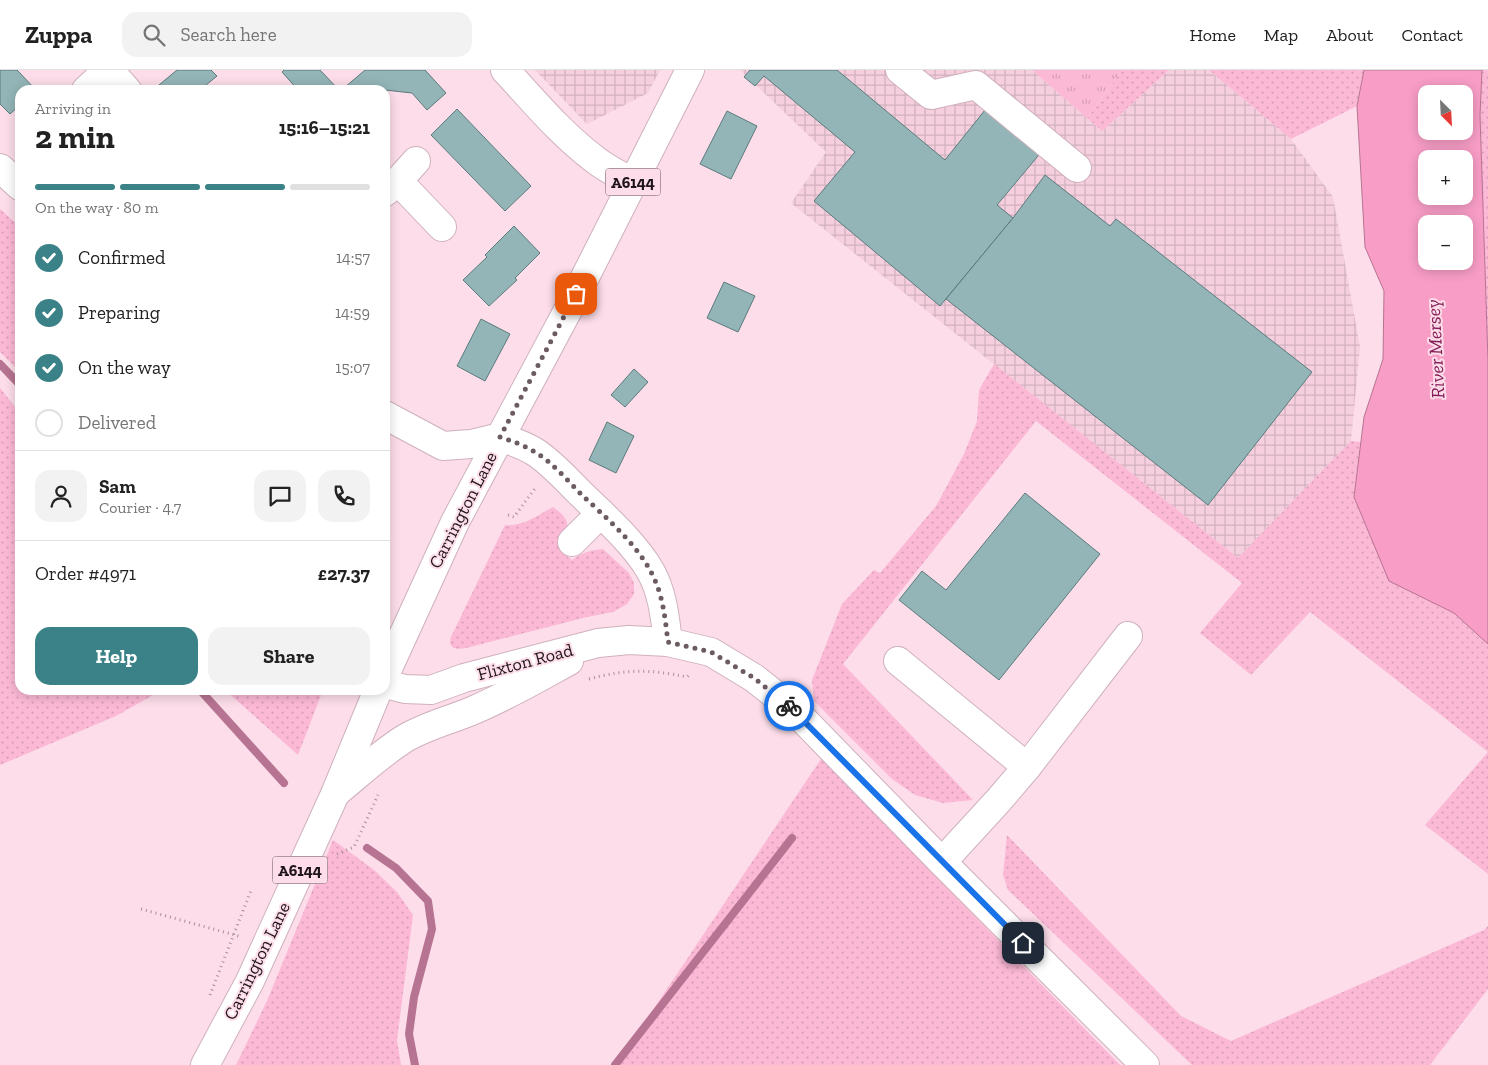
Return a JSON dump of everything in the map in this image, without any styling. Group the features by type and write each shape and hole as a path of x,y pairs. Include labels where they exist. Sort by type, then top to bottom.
{"main road":[{"path":"505,70 580,148 594,160 633,182"},
{"name":"A6144","path":"633,182 690,70"},
{"path":"900,70 931,94 976,85 1077,168"},
{"path":"96,77 115,85"},
{"path":"416,160 391,186 442,227"},
{"name":"Carrington Lane","path":"390,664 455,522 633,182"},
{"path":"390,418 443,446 471,444 500,437 536,452 552,464 640,554 651,573 663,604 668,642"},
{"path":"572,542 601,513"},
{"path":"942,862 1027,767 1128,636"},
{"name":"Flixton Road","path":"390,685 405,689 431,690 464,678 598,643 629,640 668,642 711,652 754,678 793,709 942,862 1146,1065"},
{"name":"A6144","path":"335,794 388,750 412,735 483,706 535,680 598,643"},
{"path":"898,661 1027,767"},
{"name":"Carrington Lane","path":"205,1065 236,1009 266,945 335,794 376,695"}],"path":[{"path":"508,515 514,517 539,482"},
{"path":"585,680 629,671 650,670 687,677 711,652"},
{"path":"301,868 354,847 375,799 380,792"},
{"path":"209,997 232,934 252,888"},
{"path":"141,909 266,945"}],"shaded area":[{"path":"535,70 660,70 648,93 587,124"},
{"path":"740,70 1032,70 1102,131 1169,70 1209,70 1291,139 1333,197 1360,347 1351,441 1238,558 791,203 826,152"}],"green space":[{"path":"1032,70 1122,70 1087,118"},
{"path":"1122,70 1169,70 1102,131 1087,118"},
{"path":"1209,70 1364,70 1357,106 1291,139"},
{"path":"1482,70 1488,70 1488,361 1480,115"},
{"path":"0,209 15,222 15,367 0,352"},
{"path":"994,364 1238,558 1351,441 1361,442 1354,497 1389,580 1454,613 1488,644 1488,752 1310,612 1251,675 1200,633 1242,583 1036,421 843,664 973,800 943,803 915,795 892,779 814,701 812,680 842,604 874,570 880,573 936,506 964,454 977,421 979,390"},
{"path":"0,388 15,407 15,695 153,695 116,716 0,765"},
{"path":"553,507 564,517 568,527 566,538 560,550 572,560 586,552 603,549 629,573 634,583 634,594 627,604 613,612 466,648 454,648 450,644 451,637 505,525 524,522"},
{"path":"231,695 321,695 298,755"},
{"path":"1488,752 1488,874 1425,825"},
{"path":"821,759 1120,1065 616,1065"},
{"path":"1007,835 1181,1016 1231,1041 1484,930 1488,926 1488,989 1430,1065 1192,1065 1008,890 1003,875"},
{"path":"333,840 374,870 397,892 413,915 397,1040 401,1065 236,1065 267,1001"}],"water":[{"name":"River Mersey","path":"1364,70 1482,70 1480,115 1488,361 1488,644 1454,613 1389,581 1354,497 1364,417 1383,359 1384,291 1365,247 1357,106"}],"building":[{"path":"0,70 17,70 31,85 15,85 15,110 10,114 0,104"},
{"path":"177,70 211,70 217,76 206,85 159,85"},
{"path":"284,70 320,70 334,85 294,85 282,72"},
{"path":"365,70 425,70 446,93 427,110 412,93 390,91 390,85 348,85"},
{"path":"750,70 837,70 945,160 989,105 1043,150 997,205 1013,218 940,306 814,201 855,152 764,76 755,86 744,77"},
{"path":"457,109 531,186 505,211 431,135"},
{"path":"727,111 757,126 731,179 700,164"},
{"path":"1045,175 1110,226 1116,219 1312,372 1208,505 946,299 1013,218"},
{"path":"514,226 540,253 515,278 517,280 489,306 463,280 487,257 485,255"},
{"path":"724,282 755,296 738,332 707,318"},
{"path":"481,319 510,334 485,381 457,366"},
{"path":"634,369 648,382 625,407 611,395"},
{"path":"607,422 634,436 616,473 589,460"},
{"path":"1025,493 1100,554 999,680 899,600 922,571 946,590"}],"waterway":[{"path":"0,364 15,380"},
{"path":"205,695 284,783"},
{"path":"615,1065 792,838"},
{"path":"367,848 396,868 428,901 432,929 414,997 409,1034 415,1065"}],"way so far":[{"path":"576,294 500,437 536,452 552,464 640,554 658,588 663,604 668,642 711,652 754,678 789,706"}],"route":[{"path":"789,706 1023,943"}]}
